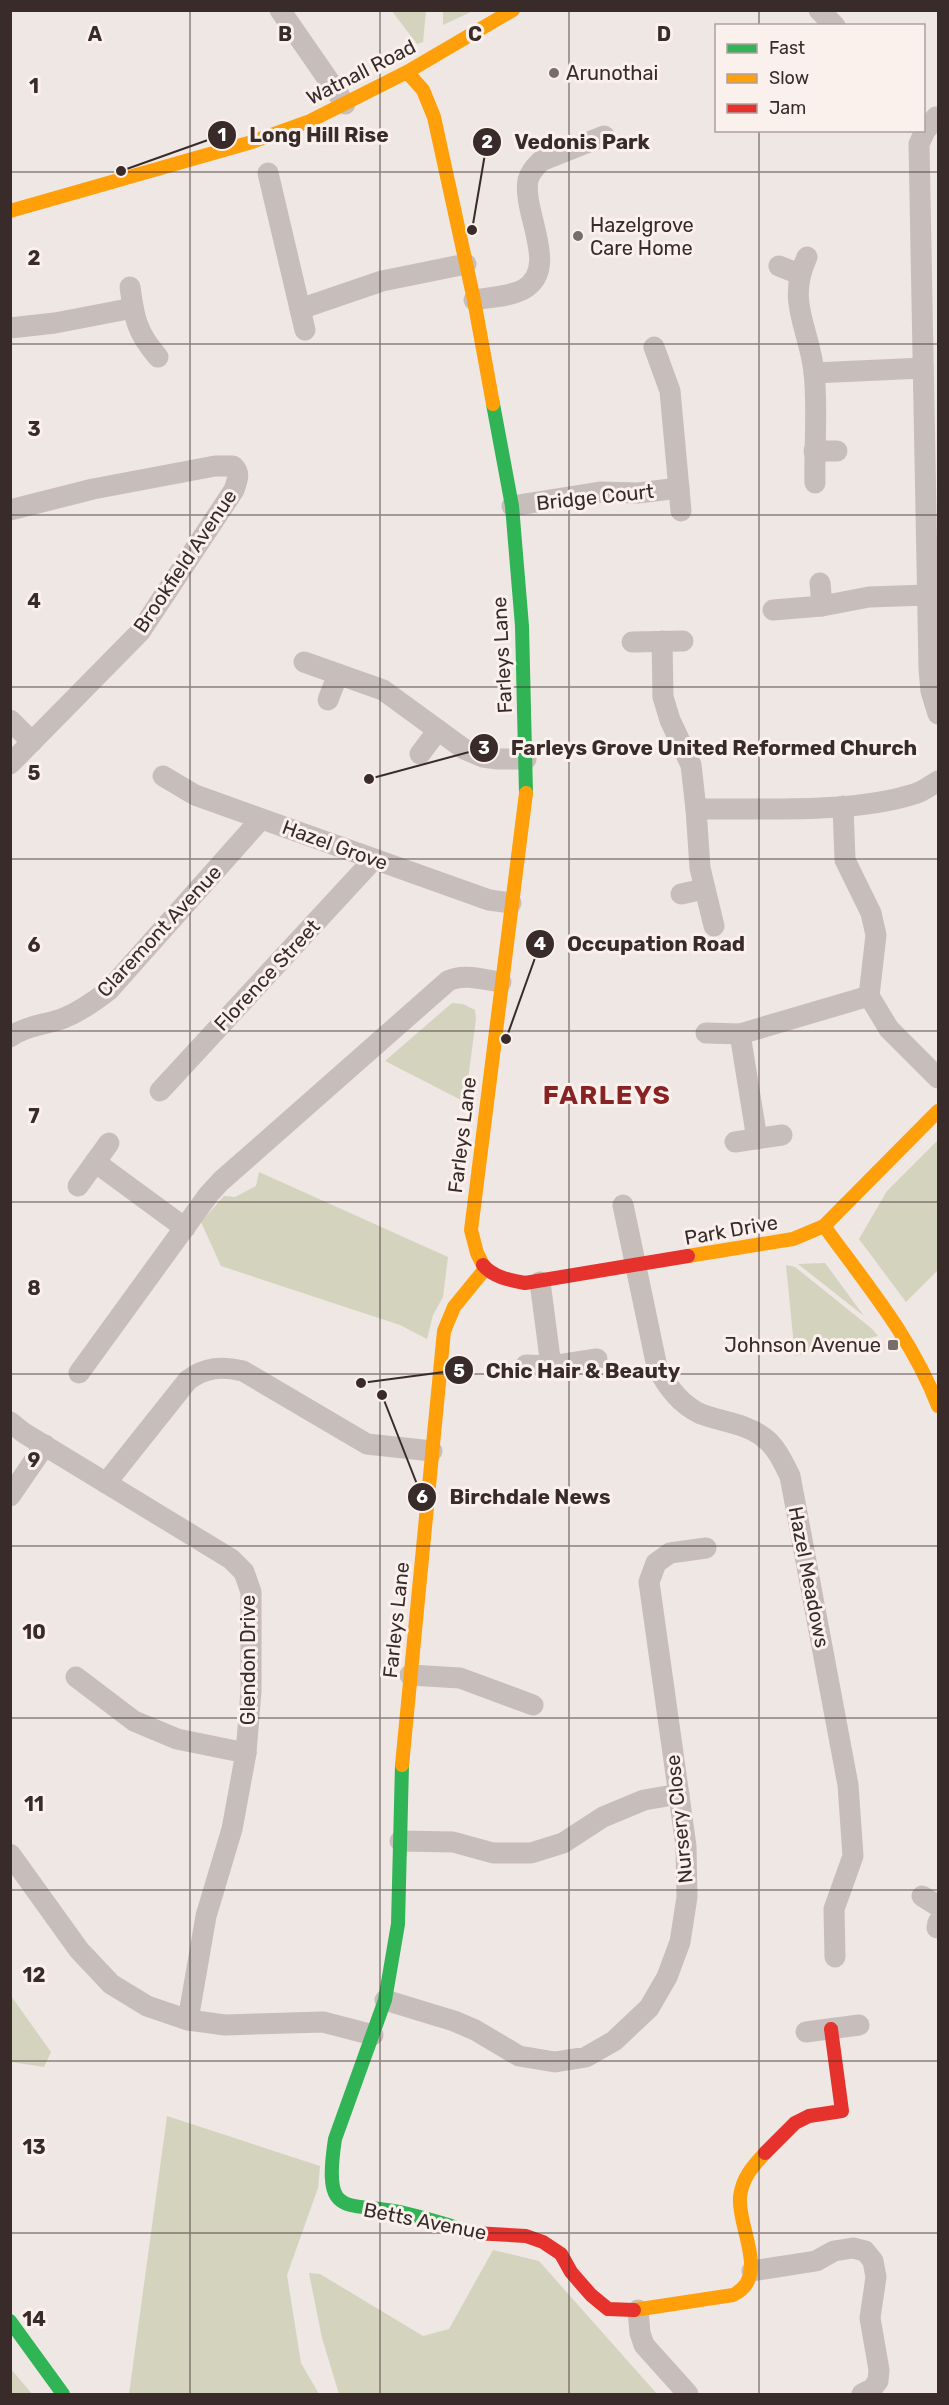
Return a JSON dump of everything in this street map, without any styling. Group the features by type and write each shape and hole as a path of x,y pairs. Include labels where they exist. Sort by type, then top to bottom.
{"street":[{"path":"280,10 345,104"},
{"name":"Watnall Road","path":"10,211 252,142 310,121 407,72 513,10"},
{"path":"819,10 833,24"},
{"name":"Farleys Lane","path":"333,2191 332,2159 335,2139 385,2000 398,1924 402,1760 444,1331 454,1306 485,1269 477,1257 471,1230 527,784 522,626 512,506 474,300 434,117 423,90 407,72"},
{"path":"925,131 933,114"},
{"path":"925,132 919,144 927,595 929,669 932,691 939,714"},
{"path":"474,300 521,291 531,284 541,261 528,191 528,179 533,169 541,161 604,136"},
{"path":"268,173 305,330"},
{"path":"300,309 382,281 466,264"},
{"path":"779,266 803,265 797,292 799,313 814,373 814,483"},
{"path":"10,328 55,322 131,298 136,325 144,341 158,357"},
{"name":"Bridge Court","path":"654,347 670,391 681,511"},
{"path":"814,373 923,368"},
{"path":"814,451 837,451"},
{"name":"Brookfield Avenue","path":"10,510 93,489 226,464 237,470 238,478 234,490 140,632 10,764"},
{"name":"Bridge Court","path":"512,506 600,492 638,493 679,488"},
{"path":"820,583 822,606"},
{"path":"773,610 822,606 869,597 927,595"},
{"path":"632,642 672,641 663,697 670,720 691,765 700,868 714,926"},
{"path":"304,662 383,690 464,748 483,757 526,759"},
{"path":"328,700 338,674"},
{"path":"10,720 32,742"},
{"path":"420,754 438,730"},
{"name":"Hazel Grove","path":"163,776 195,795 489,900 511,903"},
{"path":"696,809 843,806 878,803 917,794 939,781"},
{"path":"843,806 845,860 871,913 876,934 869,996 889,1029 939,1078"},
{"name":"Claremont Avenue","path":"10,1037 20,1030 64,1018 87,1007 109,990 261,819"},
{"name":"Florence Street","path":"160,1091 374,859"},
{"path":"681,894 704,889"},
{"path":"79,1373 221,1181 448,981 455,977 464,977 501,982"},
{"path":"706,1034 740,1034 869,996"},
{"path":"740,1034 757,1139"},
{"name":"Park Drive","path":"485,1269 494,1276 506,1280 525,1283 540,1282 793,1239 824,1226 939,1111"},
{"path":"735,1142 782,1135"},
{"path":"78,1186 109,1143"},
{"path":"95,1162 185,1228"},
{"name":"Hazel Meadows","path":"623,1205 657,1367 668,1388 700,1414 740,1425 764,1437 779,1454 790,1476 848,1785 853,1856 834,1909 835,1957"},
{"path":"824,1226 880,1302 921,1366 939,1406"},
{"path":"540,1282 551,1366"},
{"path":"526,1365 551,1366 597,1359"},
{"path":"106,1483 188,1380 200,1371 214,1368 228,1367 243,1371 367,1444 432,1451"},
{"name":"Glendon Drive","path":"10,1422 231,1559 244,1572 251,1592 251,1691 246,1753 232,1829 206,1916 188,2020"},
{"path":"10,1496 45,1445"},
{"name":"Nursery Close","path":"385,2000 476,2030 519,2056 555,2062 586,2057 614,2042 649,2008 667,1977 680,1942 687,1897 686,1846 649,1582 656,1563 670,1553 706,1548"},
{"path":"410,1675 459,1678 532,1705"},
{"path":"76,1677 134,1722 177,1739 246,1753"},
{"path":"400,1841 453,1842 493,1853 531,1853 563,1843 603,1817 644,1800 679,1794"},
{"path":"10,1854 79,1950 111,1984 147,2006 188,2020 225,2025 323,2022 373,2035"},
{"path":"806,2032 859,2025"},
{"path":"831,2029 842,2111 809,2116 795,2123 752,2164 745,2177 740,2196 752,2271 816,2261 834,2251 853,2248 865,2251 873,2261 876,2277 870,2318 879,2370 878,2381 872,2389 862,2394"},
{"name":"Betts Avenue","path":"333,2191 340,2201 351,2207 406,2213 469,2233 526,2236 543,2242 561,2254 571,2272 591,2295 608,2309 638,2310 733,2295 742,2291 749,2283 752,2271"},
{"path":"638,2310 640,2333 644,2345 688,2394"},
{"path":"10,2321 63,2394"}],"green space":[{"path":"443,10 473,11 443,25"},
{"path":"392,11 426,11 423,42 417,44"},
{"path":"452,1003 463,1004 475,1010 476,1019 465,1102 385,1061"},
{"path":"938,1140 938,1270 906,1302 859,1239 887,1191"},
{"path":"259,1172 448,1257 443,1297 433,1315 427,1339 400,1325 221,1266 201,1222 224,1196 235,1197 256,1186"},
{"path":"825,1263 864,1316 798,1264"},
{"path":"786,1265 795,1267 878,1336 795,1356"},
{"path":"11,1996 51,2052 44,2067 11,2062"},
{"path":"167,2116 320,2166 318,2188 287,2275 301,2363 319,2394 129,2394"},
{"path":"493,2250 539,2261 657,2394 339,2394 322,2338 309,2273 320,2274 423,2336 449,2329"},
{"path":"11,2369 32,2394 11,2394"}],"traffic: fast":[{"path":"493,404 512,506 522,626 526,793"},
{"path":"402,1765 398,1924 385,2000 335,2139 332,2184 337,2196 344,2203 408,2214 474,2233"},
{"path":"10,2321 63,2394"}],"traffic: slow":[{"path":"10,211 252,142 310,121 407,72 513,10"},
{"path":"407,72 423,90 434,117 474,300 493,404"},
{"path":"483,1265 471,1230 526,793"},
{"path":"688,1256 793,1239 824,1226 938,1111"},
{"path":"824,1226 902,1334 938,1406"},
{"path":"402,1765 444,1331 454,1307 485,1269"},
{"path":"634,2310 733,2295 744,2287 750,2276 751,2264 740,2209 741,2190 752,2168 765,2153"}],"traffic: jam":[{"path":"483,1265 496,1275 525,1283 688,1256"},
{"path":"765,2153 795,2123 809,2116 842,2111 831,2029"},
{"path":"474,2233 526,2236 543,2242 561,2254 571,2272 591,2295 608,2309 634,2310"}],"place":[{"name":"Arunothai","path":"554,73"},
{"name":"Long Hill Rise","path":"121,171"},
{"name":"Vedonis Park","path":"472,230"},
{"name":"Hazelgrove Care Home","path":"578,236"},
{"name":"Farleys Grove United Reformed Church","path":"369,779"},
{"name":"Occupation Road","path":"506,1039"},
{"name":"Johnson Avenue","path":"893,1345"},
{"name":"Chic Hair & Beauty","path":"361,1383"},
{"name":"Birchdale News","path":"382,1395"}],"district":[{"name":"FARLEYS","path":"607,1095"}]}
